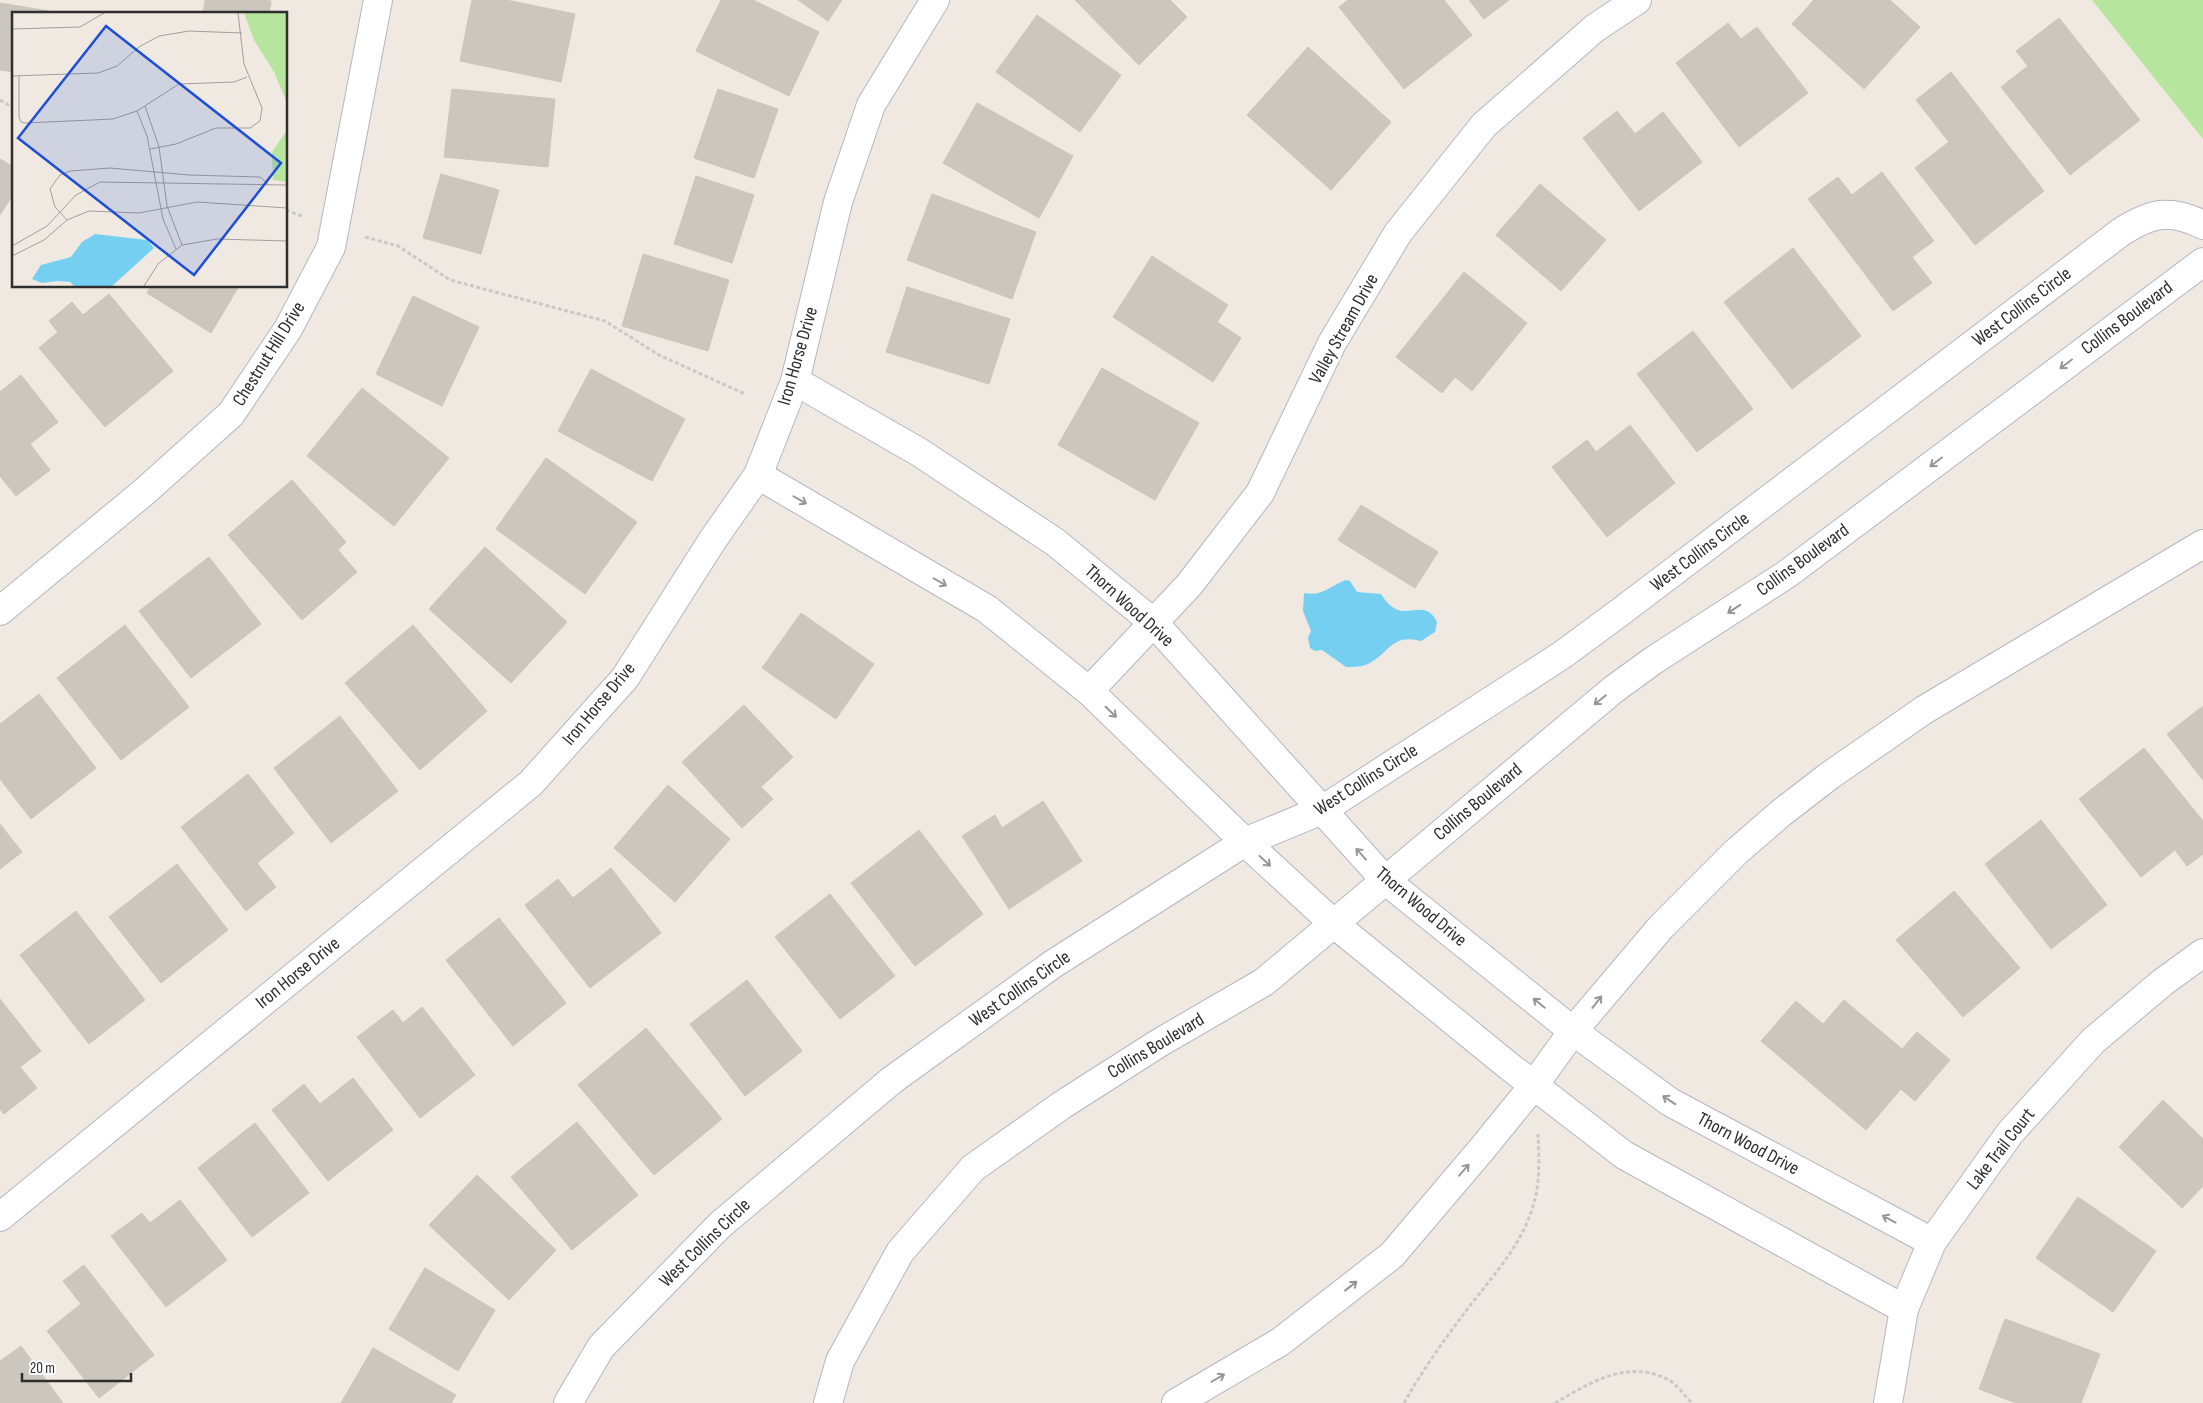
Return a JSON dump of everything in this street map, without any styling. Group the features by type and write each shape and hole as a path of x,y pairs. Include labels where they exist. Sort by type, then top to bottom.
{"street":[{"name":"Chestnut Hill Drive","path":"0,611 144,492 231,414 288,329 331,247 378,0"},
{"name":"Iron Horse Drive","path":"0,1217 530,783 625,678 712,541 758,475 795,381 838,202 871,105 935,0"},
{"name":"Valley Stream Drive","path":"1090,691 1189,585 1260,493 1332,343 1398,233 1484,125 1595,28 1637,0"},
{"name":"West Collins Circle","path":"568,1403 602,1348 720,1224 892,1080 1053,964 1244,842 1322,810 1562,655 1620,613 2121,232 2140,220 2162,214 2186,216 2203,225"},
{"name":"Collins Boulevard","path":"828,1403 840,1361 900,1252 973,1168 1070,1100 1159,1043 1264,982 1614,689 1654,660 1787,574 2203,262"},
{"name":"Thorn Wood Drive","path":"795,381 919,452 1055,542 1154,623 1385,880 1573,1031 1670,1102 1932,1242"},
{"path":"758,475 988,610 1090,691 1244,842 1333,923 1534,1086 1624,1155 1904,1309"},
{"path":"1176,1403 1280,1342 1392,1255 1534,1086 1573,1031 1614,981 1697,889 1780,813 1844,765 1924,710 2203,544"},
{"name":"Lake Trail Court","path":"1888,1403 1904,1309 1932,1242 2010,1133 2093,1041 2163,982 2203,953"}],"path":[{"path":"0,100 12,107"},
{"path":"288,211 398,246 450,280 605,321 659,355 745,394"},
{"path":"1404,1403 1414,1385 1466,1311 1507,1262 1522,1235 1535,1198 1538,1128"},
{"path":"1555,1403 1604,1376 1638,1371 1669,1379 1692,1403"}],"green space":[{"path":"2092,0 2203,0 2203,139"}],"water":[{"path":"1346,580 1350,581 1357,592 1381,594 1389,604 1397,609 1404,611 1425,610 1437,622 1435,632 1421,641 1411,639 1398,642 1370,663 1361,666 1346,667 1322,650 1315,651 1310,648 1308,638 1311,631 1303,611 1304,593 1322,592"}],"building":[{"path":"205,0 271,1 269,12 203,12"},
{"path":"472,0 506,0 575,14 561,82 460,61"},
{"path":"721,0 753,0 819,32 789,96 696,51"},
{"path":"798,0 842,0 828,21"},
{"path":"1075,0 1170,0 1187,17 1139,65"},
{"path":"1348,0 1444,0 1472,35 1404,89 1339,7"},
{"path":"1469,0 1509,0 1484,19"},
{"path":"1814,0 1890,0 1920,27 1864,89 1792,24"},
{"path":"0,3 55,12 12,12 12,72 0,70"},
{"path":"1037,15 1121,75 1080,132 996,72"},
{"path":"2059,18 2140,120 2070,175 2001,87 2028,66 2016,51"},
{"path":"1728,23 1741,39 1757,27 1808,93 1739,147 1676,63"},
{"path":"1308,47 1391,122 1331,190 1247,115"},
{"path":"1951,72 2044,191 1975,245 1915,168 1949,142 1916,100"},
{"path":"452,89 555,99 548,167 444,157"},
{"path":"718,89 778,109 754,178 694,158"},
{"path":"977,103 1073,156 1039,218 943,163"},
{"path":"1617,111 1635,134 1663,112 1702,162 1639,211 1583,138"},
{"path":"0,159 12,166 12,196 0,215"},
{"path":"1882,172 1934,241 1912,257 1932,283 1893,311 1808,199 1838,177 1852,195"},
{"path":"441,174 499,190 481,254 423,238"},
{"path":"696,176 754,195 732,263 674,244"},
{"path":"1540,184 1606,240 1561,291 1496,235"},
{"path":"932,194 1036,232 1012,299 907,260"},
{"path":"1793,248 1861,336 1792,389 1724,302"},
{"path":"643,254 729,280 708,351 622,326"},
{"path":"1152,256 1228,305 1217,322 1241,338 1213,382 1113,317"},
{"path":"1464,272 1527,323 1472,391 1455,377 1442,393 1396,357"},
{"path":"907,287 1010,319 989,384 886,352"},
{"path":"150,288 238,288 211,333 147,293"},
{"path":"109,294 173,371 105,427 39,348 58,332 49,321 72,302 83,315"},
{"path":"413,296 479,327 442,406 376,374"},
{"path":"1693,331 1753,409 1697,452 1637,374"},
{"path":"1102,368 1199,423 1155,500 1058,445"},
{"path":"591,369 685,419 652,481 558,431"},
{"path":"21,375 58,422 30,444 50,470 16,496 0,476 0,392"},
{"path":"362,388 449,458 394,526 307,456"},
{"path":"1630,425 1675,483 1607,537 1552,467 1587,440 1596,452"},
{"path":"546,458 637,522 585,594 496,529"},
{"path":"292,480 346,542 338,550 357,572 302,620 228,535"},
{"path":"1361,505 1438,552 1415,588 1338,540"},
{"path":"485,547 567,622 511,683 429,609"},
{"path":"209,557 261,624 191,678 139,611"},
{"path":"801,613 874,664 836,719 762,668"},
{"path":"125,625 189,707 121,760 57,678"},
{"path":"413,625 487,711 420,770 345,683"},
{"path":"39,694 96,768 31,819 0,779 0,724"},
{"path":"744,705 793,757 761,787 773,799 742,828 682,762"},
{"path":"2203,706 2203,780 2167,734"},
{"path":"340,716 398,791 331,843 274,768"},
{"path":"2144,748 2203,821 2203,854 2187,866 2175,850 2141,877 2079,799"},
{"path":"248,774 294,833 257,863 276,887 246,911 181,827"},
{"path":"668,785 730,839 675,902 614,848"},
{"path":"1043,801 1082,861 1009,909 962,836 995,815 1002,828"},
{"path":"2041,820 2107,905 2051,949 1985,864"},
{"path":"0,824 22,852 0,869"},
{"path":"919,830 983,914 915,966 851,883"},
{"path":"177,864 228,930 161,983 109,917"},
{"path":"611,868 661,933 590,988 525,905 558,879 573,898"},
{"path":"1954,891 2020,968 1963,1017 1896,940"},
{"path":"830,894 895,976 840,1019 775,937"},
{"path":"76,911 145,1000 89,1044 20,955"},
{"path":"499,918 566,1003 513,1046 446,960"},
{"path":"747,980 802,1051 745,1096 690,1024"},
{"path":"0,999 41,1051 20,1067 37,1088 4,1114 0,1109"},
{"path":"1844,1000 1902,1049 1917,1032 1950,1060 1915,1101 1901,1089 1866,1130 1761,1041 1796,1001 1823,1024"},
{"path":"422,1007 475,1075 420,1118 357,1037 393,1010 403,1023"},
{"path":"646,1028 722,1119 654,1175 578,1085"},
{"path":"353,1078 393,1130 328,1181 272,1110 304,1084 320,1104"},
{"path":"2163,1100 2203,1139 2203,1186 2182,1208 2119,1147"},
{"path":"577,1122 638,1195 572,1250 511,1177"},
{"path":"255,1123 309,1193 252,1237 198,1168"},
{"path":"477,1175 556,1250 509,1300 429,1225"},
{"path":"2078,1197 2156,1251 2113,1312 2036,1258"},
{"path":"180,1200 227,1260 166,1307 111,1236 142,1213 150,1223"},
{"path":"84,1265 154,1355 99,1398 47,1331 81,1304 63,1281"},
{"path":"425,1268 495,1310 458,1371 389,1329"},
{"path":"2005,1319 2100,1354 2081,1403 2016,1403 1979,1389"},
{"path":"21,1346 63,1403 0,1403 0,1361"},
{"path":"373,1348 456,1395 451,1403 341,1403"}]}
